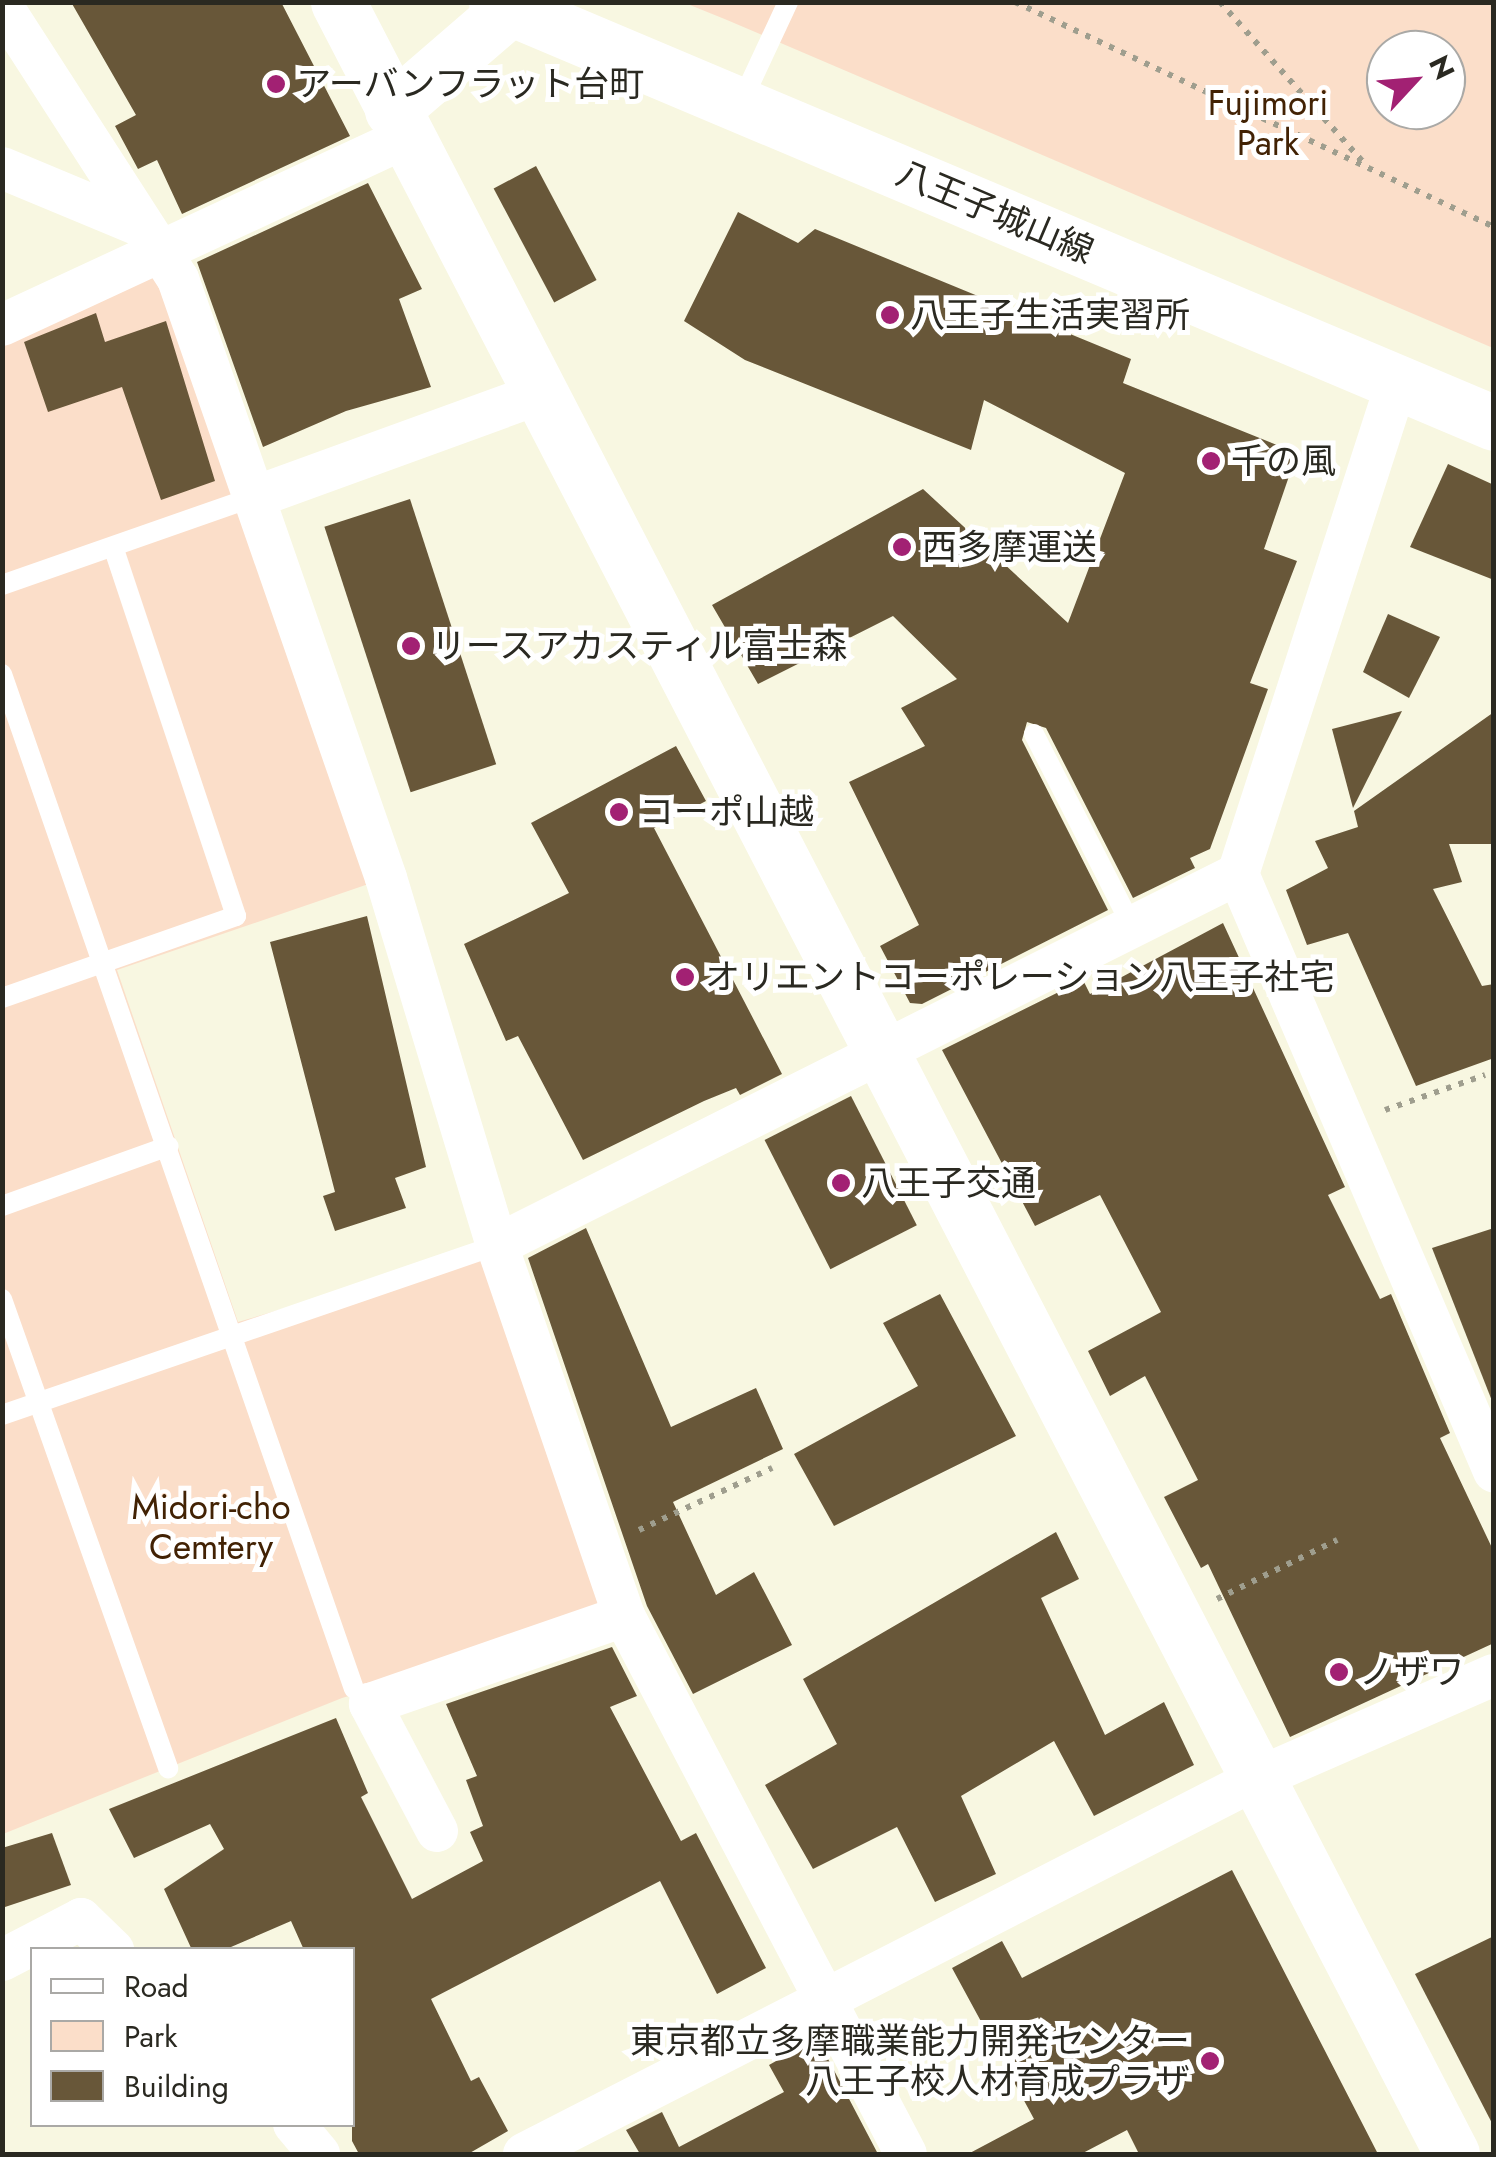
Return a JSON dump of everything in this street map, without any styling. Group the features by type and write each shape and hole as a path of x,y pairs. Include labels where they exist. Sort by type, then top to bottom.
{"street":[{"path":"338,2 1452,2154"},
{"path":"2,6 151,237 258,496 398,916 497,1245 624,1616 906,2154"},
{"path":"2,325 151,237 398,124 503,6"},
{"name":"八王子城山線","path":"503,6 1494,424"},
{"path":"2,168 151,237"},
{"path":"1397,382 1238,874 1494,1471"},
{"path":"258,496 539,394"},
{"path":"497,1245 881,1048 1238,874"},
{"path":"437,1831 370,1704 624,1616"},
{"path":"524,2154 1258,1778 1494,1675"},
{"path":"2,1960 82,1919 110,1947"},
{"path":"296,2127 319,2154"}],"lane":[{"path":"740,104 788,2"},
{"path":"2,586 258,496"},
{"path":"2,998 236,916 114,549"},
{"path":"2,674 102,964 237,1334 354,1689"},
{"path":"1034,734 1132,926"},
{"path":"2,1206 169,1146"},
{"path":"2,1415 497,1245"},
{"path":"2,1299 168,1769"}],"path":[{"path":"1015,2 1494,227"},
{"path":"1220,2 1368,168"},
{"path":"1378,1112 1485,1075"},
{"path":"628,1535 772,1468"},
{"path":"1175,1619 1337,1540"}],"green space":[{"name":"Fujimori Park","path":"685,3 1493,3 1493,348 727,20"},
{"name":"Midori-cho Cemtery","path":"163,250 386,878 117,970 238,1322 497,1245 624,1616 342,1698 3,1834 3,325"}],"building":[{"path":"71,2 281,2 350,136 182,214 157,160 138,169 115,126 136,115"},
{"path":"536,166 597,280 554,302 494,189"},
{"path":"368,183 422,289 399,299 431,387 346,411 263,447 197,262"},
{"path":"738,212 798,243 815,229 1131,359 1123,383 1297,453 1264,549 1297,561 1250,683 1268,689 1210,849 1190,858 1195,868 1133,898 1046,728 1027,722 1022,740 1108,910 922,1004 910,1003 880,946 919,925 849,782 925,746 901,708 957,679 893,616 758,684 712,605 923,489 1068,623 1125,473 984,400 971,450 745,360 684,321"},
{"path":"96,313 105,342 166,321 215,481 161,500 122,387 48,412 24,342"},
{"path":"1448,464 1494,485 1494,580 1410,547"},
{"name":"リースアカスティル富士森","path":"410,499 496,764 411,792 324,527"},
{"path":"1388,614 1440,637 1409,698 1363,672"},
{"path":"1402,711 1353,808 1332,729"},
{"path":"1494,712 1494,844 1449,844 1462,882 1433,889 1482,986 1494,984 1494,1058 1416,1086 1348,933 1307,945 1286,890 1328,868 1315,841 1358,827 1354,811"},
{"path":"676,746 706,801 654,828 782,1074 740,1095 736,1088 704,1101 583,1160 518,1036 506,1041 464,944 569,893 531,823"},
{"path":"367,916 426,1167 395,1178 406,1208 335,1231 323,1196 335,1192 270,942"},
{"path":"1223,923 1345,1187 1328,1195 1380,1299 1391,1294 1450,1433 1440,1438 1494,1552 1494,1643 1290,1737 1208,1564 1201,1568 1164,1497 1198,1480 1145,1376 1110,1396 1088,1351 1161,1312 1100,1195 1035,1226 942,1050 1083,980 1090,994"},
{"name":"八王子交通","path":"851,1096 917,1225 830,1269 765,1140"},
{"path":"586,1228 671,1427 756,1388 783,1449 673,1502 716,1595 754,1572 792,1645 693,1694 647,1606 528,1258"},
{"path":"1494,1228 1494,1406 1432,1248"},
{"path":"940,1294 1016,1436 834,1526 794,1454 918,1386 883,1323"},
{"path":"1056,1532 1079,1579 1041,1598 1105,1735 1164,1702 1194,1765 1094,1816 1054,1741 961,1796 996,1874 935,1902 897,1827 813,1869 765,1785 837,1744 803,1679"},
{"path":"612,1647 637,1696 610,1707 681,1841 696,1833 766,1968 717,1994 660,1881 431,1999 471,2081 479,2077 508,2131 468,2154 359,2154 352,2141 355,1947 303,1947 291,1921 231,1947 191,1947 164,1889 224,1849 210,1824 134,1858 109,1809 336,1718 368,1793 361,1797 412,1899 483,1861 470,1832 483,1826 466,1780 477,1776 446,1704"},
{"path":"52,1833 71,1885 2,1908 2,1848"},
{"name":"東京都立多摩職業能力開発センター 八王子校人材育成プラザ","path":"1232,1870 1378,2154 1139,2154 1127,2130 1081,2154 968,2154 1034,2119 952,1968 1002,1941 1022,1978"},
{"path":"1494,1936 1494,2127 1415,1974"},
{"path":"817,2038 878,2154 640,2154 626,2130 662,2112 679,2147 784,2092 769,2065"}],"place":[{"name":"アーバンフラット台町","path":"276,84"},
{"name":"八王子生活実習所","path":"890,315"},
{"name":"千の風","path":"1211,461"},
{"name":"西多摩運送","path":"902,547"},
{"name":"リースアカスティル富士森","path":"411,646"},
{"name":"コーポ山越","path":"619,812"},
{"name":"オリエントコーポレーション八王子社宅","path":"685,977"},
{"name":"八王子交通","path":"841,1183"},
{"name":"ノザワ","path":"1339,1672"},
{"name":"東京都立多摩職業能力開発センター 八王子校人材育成プラザ","path":"1210,2061"}]}
